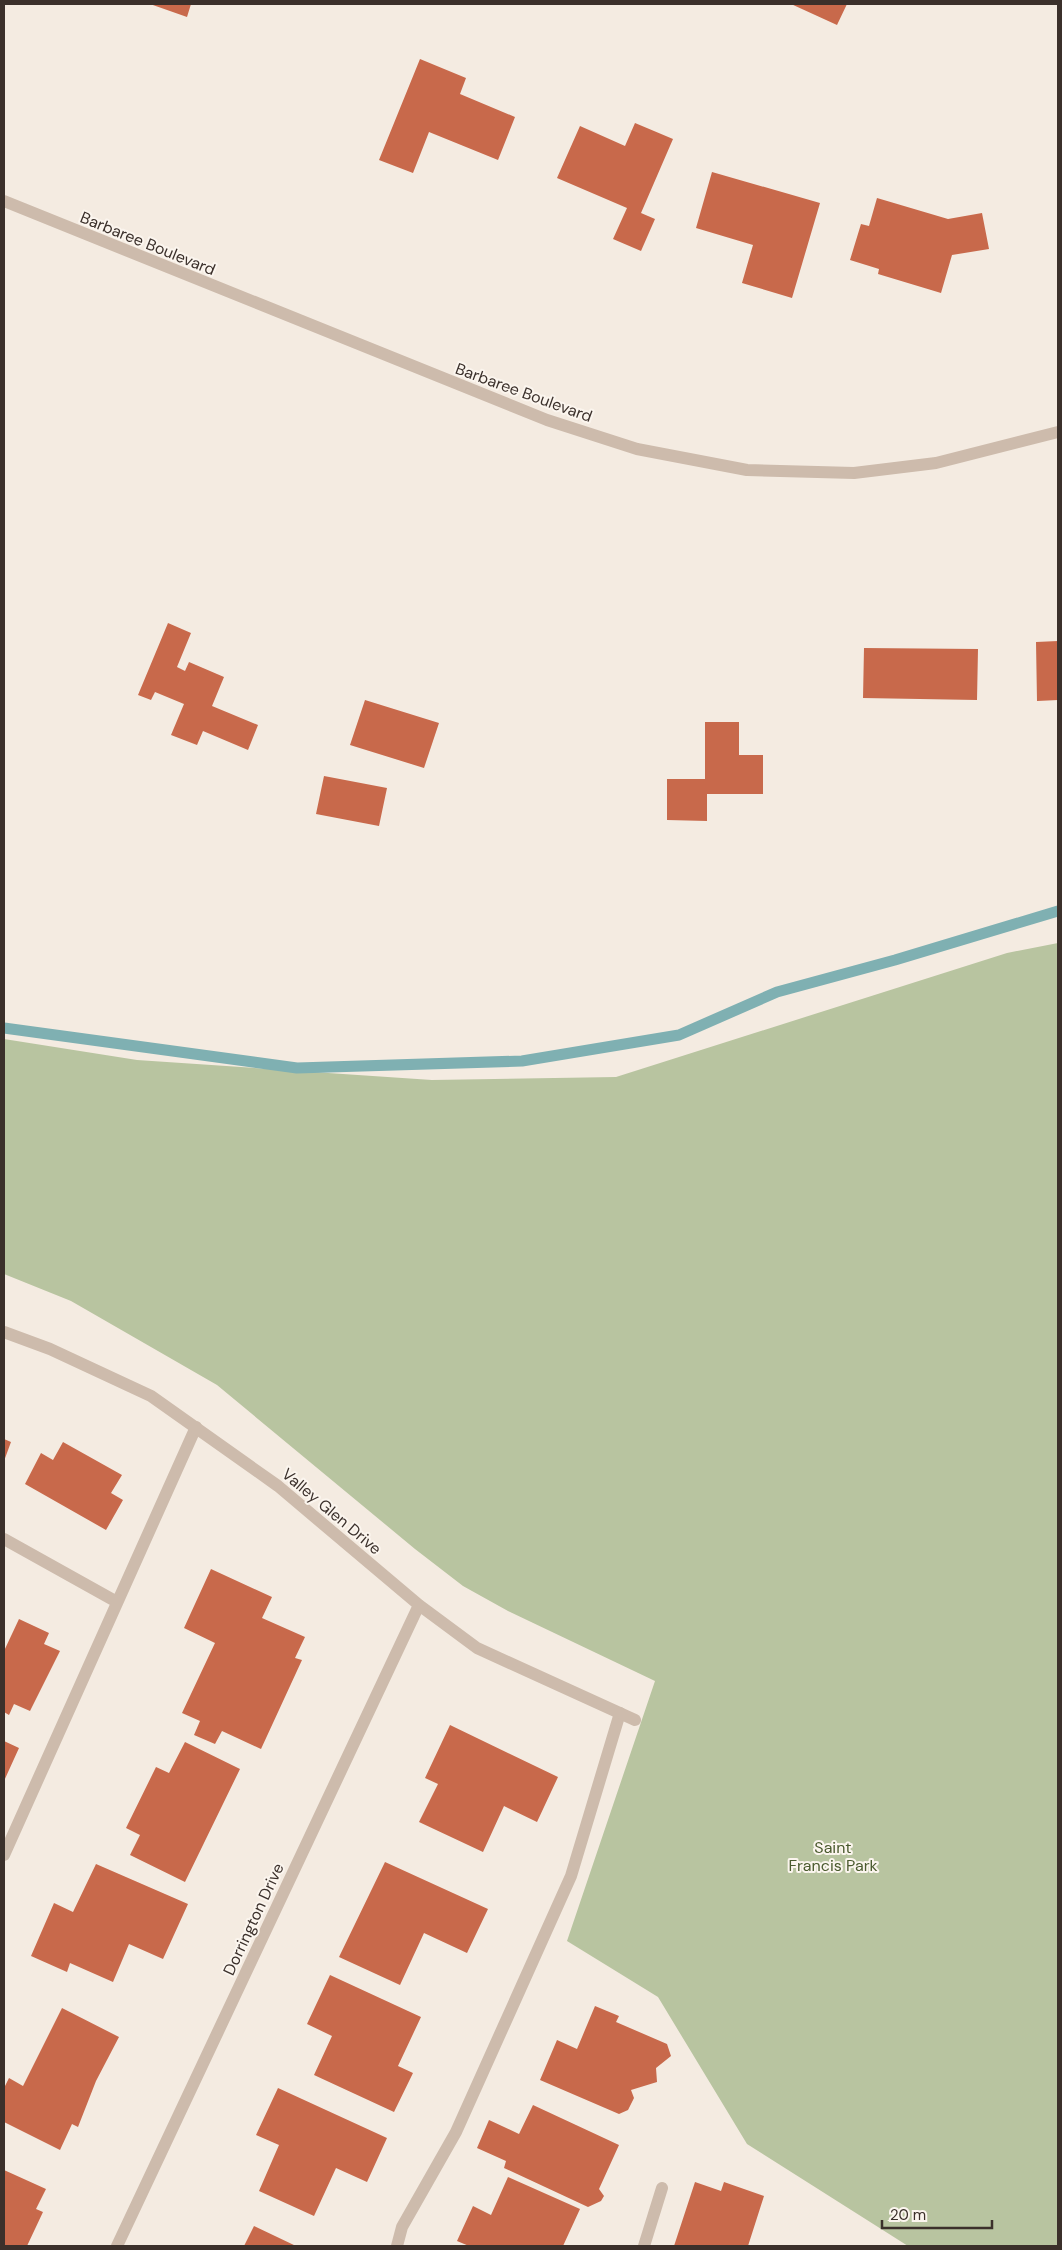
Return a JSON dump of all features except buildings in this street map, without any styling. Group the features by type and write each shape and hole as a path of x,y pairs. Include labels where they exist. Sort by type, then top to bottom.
{"street":[{"name":"Barbaree Boulevard","path":"4,201 530,414 637,449 747,470 854,473 936,463 1058,432"},
{"name":"Valley Glen Drive","path":"4,1332 50,1349 151,1396 278,1486 419,1606 477,1648 635,1720"},
{"path":"5,1848 196,1427"},
{"path":"4,1539 118,1602"},
{"name":"Dorrington Drive","path":"117,2246 419,1606"},
{"path":"397,2246 402,2227 456,2132 571,1876 620,1713"},
{"path":"644,2246 662,2188"}],"green space":[{"name":"Saint Francis Park","path":"1058,943 1058,2246 908,2246 747,2144 658,1997 567,1941 655,1681 508,1611 463,1586 415,1549 217,1385 71,1301 4,1274 4,1039 137,1060 432,1080 616,1077 1007,953"}],"waterway":[{"path":"4,1028 297,1068 522,1061 679,1035 777,992 895,960 1058,911"}]}
